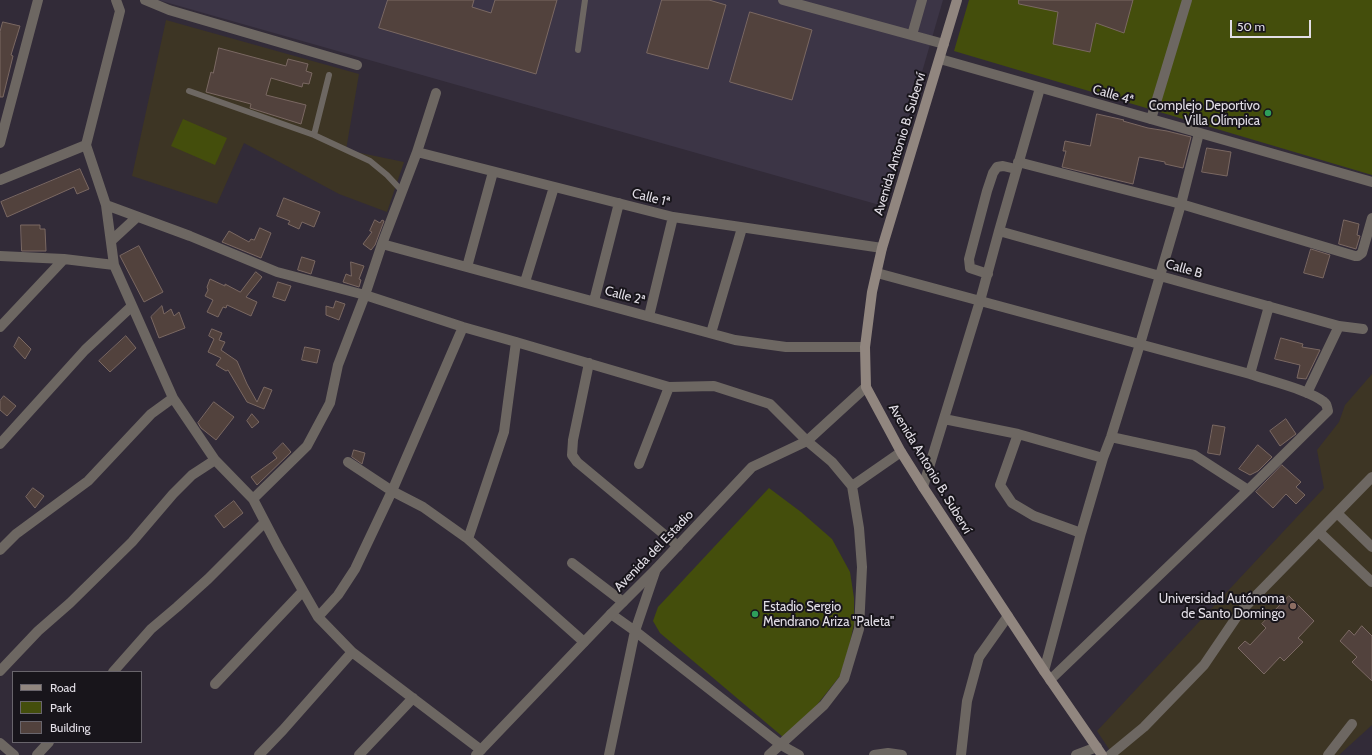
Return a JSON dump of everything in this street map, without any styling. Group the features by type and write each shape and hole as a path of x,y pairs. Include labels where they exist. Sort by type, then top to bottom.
{"main road":[{"name":"Avenida Antonio B. Suberví","path":"957,0 882,248 876,273 864,347 866,387 923,487 1044,671 1099,751"}],"street":[{"path":"0,143 38,0"},
{"path":"116,0 120,11 86,145 106,205 114,265 173,398 215,460 253,499 318,617 352,652 413,698 479,753"},
{"path":"145,0 176,12 357,65"},
{"path":"783,0 944,44"},
{"path":"912,35 922,0"},
{"path":"1151,120 1187,0"},
{"name":"Calle 4ª","path":"940,59 1372,182"},
{"path":"923,487 988,274 1040,88"},
{"path":"253,499 307,446 330,404 338,365 417,152 436,93"},
{"path":"1044,671 1081,533 1103,458 1140,344 1181,204 1199,133"},
{"path":"0,180 86,145"},
{"name":"Calle 1ª","path":"417,152 673,217 882,248"},
{"path":"988,274 970,268 969,259 987,191 997,167 1003,166 1017,166 1181,204 1355,256 1362,253 1372,218"},
{"path":"467,267 493,172"},
{"path":"525,282 554,187"},
{"path":"594,301 619,203"},
{"path":"106,205 277,272 365,295 463,328 590,363 669,387 714,386 770,404 807,441 832,462 852,486 859,528 862,567 859,630 844,680 824,705 769,755"},
{"path":"111,241 137,217"},
{"path":"648,316 673,217"},
{"path":"711,333 742,228"},
{"name":"Calle B","path":"999,231 1338,326 1363,329"},
{"name":"Calle 2ª","path":"382,244 735,340 786,347 864,347"},
{"path":"0,256 64,259 114,265"},
{"path":"0,327 64,259"},
{"path":"876,273 1250,374 1307,393 1324,403 1327,407 1328,410 1248,490 1050,680"},
{"path":"0,444 85,350 132,306"},
{"path":"1250,374 1269,306"},
{"path":"1307,393 1338,326"},
{"path":"318,617 338,595 355,570 463,328"},
{"path":"468,539 504,432 516,342"},
{"path":"590,363 573,440 572,455 577,462 678,546"},
{"path":"639,464 669,387"},
{"name":"Avenida del Estadio","path":"479,753 610,614 656,569 752,467 807,441 866,387"},
{"path":"0,550 16,534 88,481 151,414 173,398"},
{"path":"944,419 1018,434 1103,458"},
{"path":"1018,434 1000,485 1012,503 1034,516 1081,533"},
{"path":"1111,437 1194,454 1248,490"},
{"path":"852,486 902,452"},
{"path":"0,671 38,631 70,604 132,542 173,494 192,475 215,460"},
{"path":"348,462 392,490 423,507 468,539 584,642"},
{"path":"1110,755 1144,727 1204,665 1240,612 1338,514 1372,477"},
{"path":"1338,514 1372,547"},
{"path":"114,671 151,629 208,579 265,522"},
{"path":"1319,532 1372,582"},
{"path":"572,563 623,602"},
{"path":"609,755 635,631 656,569"},
{"path":"214,684 303,592"},
{"path":"610,614 635,631 781,745 799,755"},
{"path":"962,755 967,702 979,657 1008,616"},
{"path":"259,755 352,652"},
{"path":"359,755 413,698"},
{"path":"1328,755 1352,724"},
{"path":"0,743 14,755"},
{"path":"38,755 48,743"},
{"path":"1076,755 1099,751"},
{"path":"874,755 888,753 902,755"}],"lane":[{"path":"578,50 585,0"},
{"path":"314,135 330,75"},
{"path":"189,91 314,135 370,161 387,175 402,192"}],"shaded area":[{"path":"158,0 943,0 883,206"},
{"path":"166,20 359,74 346,150 404,162 387,212 339,194 244,143 217,204 132,176"},
{"name":"Universidad Autónoma de Santo Domingo","path":"1372,374 1372,725 1339,755 1113,755 1097,731 1324,488 1317,450 1339,422 1345,405"}],"green space":[{"name":"Complejo Deportivo Villa Olímpica","path":"969,0 1372,0 1372,175 954,51"},
{"path":"183,119 227,138 215,165 171,146"},
{"name":"Estadio Sergio Mendrano Ariza \"Paleta\"","path":"769,488 801,512 832,539 850,572 854,598 854,624 840,676 816,706 783,737 660,633 653,621 658,607"}],"building":[{"path":"388,0 474,0 472,7 491,13 495,0 557,0 536,74 379,28"},
{"path":"662,0 709,0 726,5 708,69 647,53"},
{"path":"1019,0 1133,0 1124,33 1096,23 1090,52 1053,44 1058,12 1019,4"},
{"path":"750,12 812,30 792,100 730,82"},
{"path":"3,22 20,26 11,55 13,56 3,97 0,97 0,32"},
{"path":"219,48 286,66 288,59 308,64 306,71 312,73 309,84 303,83 302,87 271,78 266,95 306,105 301,124 250,108 251,104 206,92 211,72 213,73"},
{"path":"1097,114 1124,120 1123,121 1148,128 1191,137 1183,168 1165,164 1165,162 1139,157 1133,184 1062,167 1066,151 1063,151 1065,141 1090,146"},
{"path":"1207,148 1231,152 1227,176 1202,172"},
{"path":"80,169 89,189 77,194 74,187 7,217 1,202"},
{"path":"284,198 320,212 314,227 302,222 299,229 288,224 290,221 277,216"},
{"path":"375,220 380,223 382,220 384,221 375,245 371,250 363,244 372,232 370,231"},
{"path":"1344,220 1359,224 1357,235 1360,236 1356,249 1339,244"},
{"path":"21,225 40,225 40,229 45,229 46,251 22,251"},
{"path":"260,228 271,233 261,258 222,242 229,231 249,242 251,239 254,240"},
{"path":"139,246 163,292 144,302 120,256"},
{"path":"1311,249 1330,255 1323,278 1304,273"},
{"path":"302,257 315,261 311,274 298,270"},
{"path":"351,262 364,266 359,279 361,280 359,287 343,282 346,274 351,276"},
{"path":"256,272 262,277 246,297 257,302 251,316 227,305 226,308 223,307 218,317 207,312 213,300 205,296 210,279 225,286 225,284 240,292"},
{"path":"278,282 291,286 285,301 273,297"},
{"path":"336,301 345,304 339,320 326,315 326,306 333,308"},
{"path":"162,306 164,314 171,309 174,316 179,312 185,328 159,338 151,317"},
{"path":"212,329 222,333 219,340 225,342 221,350 237,361 257,402 264,387 272,390 264,409 247,402 228,370 226,371 216,365 221,358 208,352 214,339 209,336"},
{"path":"126,336 136,348 110,372 99,361"},
{"path":"19,337 31,349 25,359 14,347"},
{"path":"1281,338 1303,344 1302,347 1320,350 1306,379 1297,378 1300,365 1275,359"},
{"path":"305,347 320,350 317,363 302,360"},
{"path":"4,396 16,406 7,416 0,410 0,401"},
{"path":"214,402 234,417 216,440 201,428 198,423"},
{"path":"252,414 259,422 252,428 247,421"},
{"path":"1286,419 1296,434 1280,446 1270,431"},
{"path":"1213,425 1225,427 1220,455 1208,453"},
{"path":"283,443 291,452 257,485 251,477 277,458 273,453"},
{"path":"1258,445 1272,457 1258,471 1250,475 1239,469"},
{"path":"354,450 365,453 362,464 352,457"},
{"path":"1282,465 1301,482 1296,487 1305,495 1296,504 1286,494 1273,508 1256,492"},
{"path":"33,488 44,496 35,508 26,497"},
{"path":"234,501 243,513 224,528 215,516"},
{"path":"1289,596 1314,621 1298,638 1303,642 1284,661 1280,657 1264,674 1238,648 1245,641 1250,645 1266,628 1262,624"},
{"path":"1362,626 1372,636 1372,681 1352,662 1357,657 1340,641 1349,630 1354,635"}],"place":[{"name":"Complejo Deportivo Villa Olímpica","path":"1268,113"},
{"name":"Universidad Autónoma de Santo Domingo","path":"1293,606"},
{"name":"Estadio Sergio Mendrano Ariza \"Paleta\"","path":"755,614"}]}
